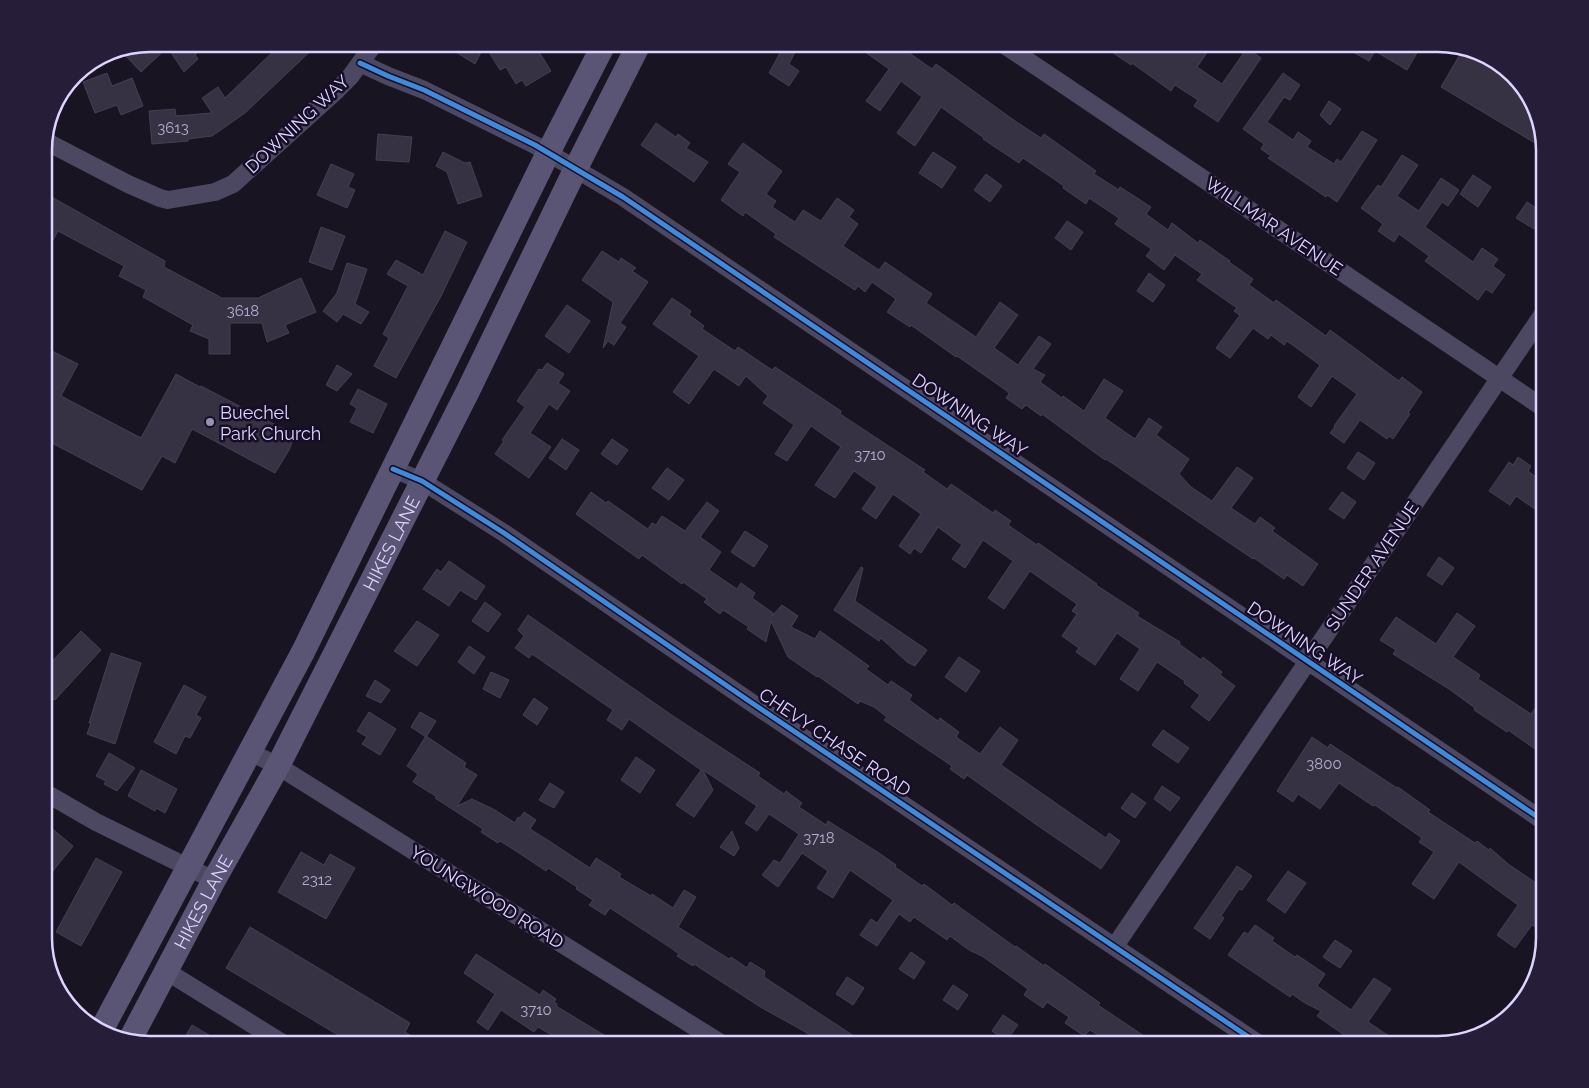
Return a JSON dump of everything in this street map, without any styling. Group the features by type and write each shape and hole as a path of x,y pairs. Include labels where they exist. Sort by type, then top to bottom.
{"main road":[{"name":"HIKES LANE","path":"105,1024 303,652 548,153 600,53"},
{"name":"HIKES LANE","path":"133,1034 214,880 278,766 635,53"}],"street":[{"name":"WILLMAR AVENUE","path":"1015,52 1536,403"},
{"path":"360,63 367,53"},
{"name":"DOWNING WAY","path":"53,145 128,184 160,198 175,199 216,192 233,184 337,90 360,63 424,90 535,145 623,197 1536,816"},
{"name":"SUNDER AVENUE","path":"1115,946 1536,324"},
{"name":"CHEVY CHASE ROAD","path":"394,469 422,481 504,533 752,703 1247,1036"},
{"name":"YOUNGWOOD ROAD","path":"250,752 278,766 709,1036"},
{"path":"53,797 96,822 214,880"},
{"path":"166,971 271,1036"}],"building":[{"path":"795,52 789,64 799,71 789,86 769,73 780,53"},
{"path":"866,52 909,52 932,69 936,64 1041,138 1044,134 1096,171 1094,174 1119,190 1120,187 1151,207 1146,214 1168,230 1172,223 1198,243 1200,240 1230,261 1253,279 1249,285 1274,303 1276,300 1326,336 1330,330 1399,381 1402,377 1422,392 1393,439 1389,436 1387,439 1360,420 1344,443 1330,433 1357,394 1332,376 1311,407 1298,397 1320,365 1287,341 1284,345 1271,335 1268,339 1253,328 1230,358 1216,348 1240,315 1234,311 1237,308 1197,280 1202,274 1175,255 1164,270 1146,256 1151,250 1150,248 1115,224 1119,218 1089,198 1086,204 1063,188 1064,186 1023,158 1019,163 941,107 915,146 897,133 922,97 901,81 880,111 866,101 889,69"},
{"path":"1112,52 1207,52 1197,67 1222,84 1244,52 1253,52 1261,58 1218,122 1194,106 1198,100 1175,85 1171,91 1132,63 1131,65"},
{"path":"1353,52 1374,52 1369,61"},
{"path":"1377,52 1417,52 1407,70"},
{"path":"161,53 141,72 126,56"},
{"path":"171,53 197,53 195,55 198,59 184,72"},
{"path":"272,53 309,53 245,113 212,136 188,139 188,141 152,144 149,111 175,109 176,116 212,113 202,98 218,87 225,98"},
{"path":"457,53 481,53 475,64"},
{"path":"489,53 539,53 551,71 526,86 522,80 516,84 506,67 500,70"},
{"path":"1460,55 1493,69 1520,96 1531,119 1536,144 1441,87"},
{"path":"107,73 112,86 132,78 143,106 121,115 117,105 95,113 83,82"},
{"path":"1283,73 1300,85 1290,100 1284,97 1267,122 1293,140 1298,132 1311,141 1307,147 1334,164 1337,159 1341,162 1362,131 1377,140 1337,202 1327,195 1326,197 1268,158 1271,156 1261,149 1264,144 1243,129"},
{"path":"1329,101 1341,109 1330,125 1320,115"},
{"path":"656,123 676,137 678,134 690,143 686,148 708,162 694,182 641,145"},
{"path":"378,134 412,137 409,162 376,160"},
{"path":"743,143 782,171 766,194 776,201 772,207 795,222 803,210 821,221 837,198 854,210 849,217 858,224 843,246 879,270 885,262 932,294 926,303 976,337 1000,302 1018,315 994,348 1018,365 1039,336 1051,344 1033,369 1045,375 1040,382 1062,398 1063,396 1084,411 1104,379 1123,391 1105,418 1135,439 1149,418 1162,427 1156,435 1189,459 1179,474 1191,487 1212,501 1237,467 1253,478 1231,508 1255,524 1260,517 1275,528 1272,531 1318,564 1303,586 1287,575 1284,579 1253,559 1105,460 1042,414 1041,416 1026,405 1022,409 1006,398 1009,394 1007,391 911,325 910,327 887,312 896,299 872,282 865,292 858,286 855,290 774,237 776,234 745,212 743,216 721,200 740,172 728,164"},
{"path":"443,152 465,163 470,162 482,196 458,204 447,172 436,166"},
{"path":"933,152 956,167 942,188 919,173"},
{"path":"1402,155 1418,165 1397,196 1419,211 1441,178 1459,190 1448,206 1442,202 1425,227 1473,262 1482,248 1498,259 1493,266 1505,275 1492,293 1486,289 1478,300 1425,261 1429,256 1399,234 1394,242 1378,231 1383,224 1361,208 1378,185 1381,187"},
{"path":"331,164 354,174 348,187 355,190 347,208 317,195"},
{"path":"986,174 1002,186 990,202 974,190"},
{"path":"1473,175 1491,187 1478,207 1460,194"},
{"path":"53,198 165,261 164,267 222,298 258,298 301,278 316,312 285,325 289,333 267,342 262,323 230,323 230,354 209,354 209,339 190,331 193,325 143,297 146,290 119,276 124,266 58,231 53,240"},
{"path":"1527,202 1536,208 1536,226 1534,229 1516,218"},
{"path":"1067,221 1083,232 1071,250 1055,238"},
{"path":"321,227 345,236 332,270 309,262"},
{"path":"445,231 467,242 441,296 396,378 374,366 389,338 383,334 408,286 387,274 396,260 423,275"},
{"path":"602,251 619,262 621,258 636,268 632,271 648,282 620,323 626,327 614,345 608,341 603,348 613,302 582,280"},
{"path":"347,263 367,269 355,304 369,312 361,324 343,314 337,322 323,311 337,293"},
{"path":"1149,273 1165,285 1153,302 1137,291"},
{"path":"672,298 691,311 689,315 704,326 702,329 735,351 738,347 772,370 775,367 841,411 840,414 925,470 923,472 947,489 951,484 993,513 995,510 1011,521 1008,525 1037,545 1038,543 1139,613 1137,616 1180,642 1179,644 1201,660 1203,657 1222,672 1220,675 1235,686 1209,721 1191,707 1200,695 1184,683 1185,681 1157,662 1138,691 1120,679 1140,649 1117,633 1095,665 1076,652 1079,648 1062,636 1077,614 1072,611 1077,604 1030,571 1004,609 988,598 1013,561 983,540 965,568 952,559 962,545 938,527 921,553 914,548 910,554 899,546 921,514 893,494 876,519 862,509 877,487 854,471 835,498 815,485 841,447 811,426 787,461 775,454 794,425 763,403 768,396 746,376 739,386 714,369 689,404 673,392 699,356 653,324"},
{"path":"567,305 590,321 569,353 545,336"},
{"name":"Buechel Park Church","path":"53,352 78,364 61,396 141,438 176,374 295,435 289,450 275,473 192,429 175,463 162,456 142,490 53,444"},
{"path":"547,363 564,374 558,383 570,391 557,410 549,404 530,433 551,447 529,478 495,454 504,441 502,440 525,407 517,401 539,369 542,370"},
{"path":"337,365 352,374 337,391 326,385"},
{"path":"358,389 387,404 373,433 350,422 357,408 350,404"},
{"path":"562,439 579,450 566,470 549,458"},
{"path":"612,439 628,450 617,465 601,454"},
{"path":"1358,452 1375,463 1364,480 1347,468"},
{"path":"1518,457 1531,466 1528,471 1536,477 1536,510 1516,496 1510,505 1489,491 1509,462 1513,465"},
{"path":"667,468 684,480 669,500 652,488"},
{"path":"591,492 606,503 608,501 648,529 652,523 656,525 662,516 685,531 707,502 719,511 700,537 721,552 709,570 737,589 741,583 755,593 752,598 773,613 772,616 782,605 798,616 791,627 815,639 820,631 869,666 866,669 888,685 891,681 912,695 909,700 938,721 940,718 959,732 956,737 980,754 1000,727 1018,740 1001,765 1106,838 1109,833 1120,841 1101,869 967,775 964,779 950,769 952,766 884,720 887,717 874,707 860,701 858,704 788,657 771,621 766,642 747,629 749,627 723,610 720,614 704,602 707,599 683,582 682,584 642,555 639,559 576,514"},
{"path":"1342,492 1356,502 1344,519 1329,509"},
{"path":"745,531 768,546 754,567 731,552"},
{"path":"1439,557 1454,568 1442,585 1427,575"},
{"path":"449,561 485,586 476,600 460,590 449,606 423,589 437,569 441,572"},
{"path":"861,567 863,568 855,601 927,650 915,666 907,662 881,638 879,641 834,610"},
{"path":"485,602 501,614 488,632 472,621"},
{"path":"1457,613 1475,626 1453,657 1480,675 1478,679 1531,714 1536,707 1536,750 1474,710 1475,708 1449,689 1393,654 1396,650 1380,640 1396,617 1436,644"},
{"path":"528,615 673,716 760,773 758,776 784,794 786,791 802,803 799,807 826,825 828,821 879,853 922,886 924,884 952,905 954,903 1015,947 1044,966 1045,964 1100,1003 1098,1005 1144,1036 1099,1036 1090,1030 1084,1036 1065,1023 1069,1017 1047,1002 1043,1008 1024,995 1028,989 982,956 969,950 950,936 947,940 914,917 910,922 899,914 877,946 860,935 871,919 877,923 893,900 850,870 833,898 817,888 828,871 802,853 778,887 762,875 774,860 780,863 799,834 769,814 757,831 745,823 757,806 703,770 713,790 694,817 676,805 701,770 629,719 622,730 607,720 613,710 532,654 529,658 515,648 524,636 518,630"},
{"path":"417,621 439,635 417,666 394,651"},
{"path":"81,631 101,650 55,700 53,700 53,661"},
{"path":"469,646 485,657 474,674 458,662"},
{"path":"111,653 141,663 115,744 87,734"},
{"path":"959,657 980,671 966,692 945,677"},
{"path":"491,672 509,680 500,698 483,689"},
{"path":"375,680 390,690 381,703 366,696"},
{"path":"184,685 206,697 196,715 201,718 190,738 185,736 176,754 154,742"},
{"path":"534,698 548,708 537,725 523,715"},
{"path":"369,712 396,729 380,755 362,744 367,737 357,731"},
{"path":"420,712 436,721 426,737 411,727"},
{"path":"1163,730 1189,748 1178,763 1152,745"},
{"path":"426,736 466,763 464,767 477,775 457,806 472,799 495,810 515,823 524,812 536,820 530,829 590,868 596,858 621,874 619,877 651,896 652,894 673,908 684,890 696,897 678,927 729,959 731,957 747,968 750,962 765,971 764,977 854,1036 811,1036 762,1008 694,964 693,966 677,956 679,954 671,948 610,908 605,915 589,905 593,900 576,889 577,887 548,868 546,871 500,841 498,843 481,832 483,829 413,782 418,774 407,766"},
{"path":"1312,737 1328,748 1330,744 1398,787 1430,810 1428,812 1475,843 1477,841 1489,850 1490,848 1508,864 1536,883 1536,928 1532,925 1515,948 1497,935 1518,905 1459,862 1434,899 1412,884 1434,852 1419,842 1422,838 1375,805 1373,806 1339,783 1320,809 1298,794 1293,802 1277,791"},
{"path":"109,753 135,768 117,791 104,784 106,781 96,776"},
{"path":"636,757 655,770 640,793 621,780"},
{"path":"141,770 177,789 165,813 156,808 155,811 128,796"},
{"path":"550,783 564,792 554,808 539,800"},
{"path":"1162,786 1180,798 1170,811 1154,799"},
{"path":"1132,793 1146,803 1135,818 1121,808"},
{"path":"53,829 73,846 53,871"},
{"path":"732,831 739,848 734,856 720,847"},
{"path":"301,852 324,865 330,854 355,868 326,919 278,892"},
{"path":"96,858 122,872 81,946 56,932"},
{"path":"1237,866 1252,876 1242,890 1239,889 1221,916 1224,918 1210,939 1194,928"},
{"path":"1288,871 1306,883 1285,913 1267,900"},
{"path":"1255,925 1274,938 1272,941 1325,974 1317,986 1351,1010 1374,978 1391,989 1368,1022 1389,1036 1346,1036 1317,1016 1321,1011 1292,994 1290,997 1228,955 1244,932 1248,934"},
{"path":"250,927 410,1023 405,1032 412,1036 340,1036 226,968"},
{"path":"1335,940 1352,951 1340,968 1323,957"},
{"path":"911,952 925,962 914,979 899,969"},
{"path":"476,954 540,995 543,990 556,999 554,1002 557,1004 556,1006 604,1035 553,1036 538,1027 534,1032 501,1010 488,1030 477,1022 495,994 464,973"},
{"path":"847,977 864,988 853,1005 836,994"},
{"path":"953,985 968,995 958,1010 943,1000"},
{"path":"1003,1015 1018,1025 1010,1036 999,1036 992,1031"},
{"path":"192,1025 211,1036 186,1036"}],"cycle path":[{"path":"360,63 424,90 535,145 623,197 1536,816"},
{"path":"393,469 422,481 504,533 752,703 1247,1036"}],"place":[{"name":"Buechel Park Church","path":"210,422"}]}
